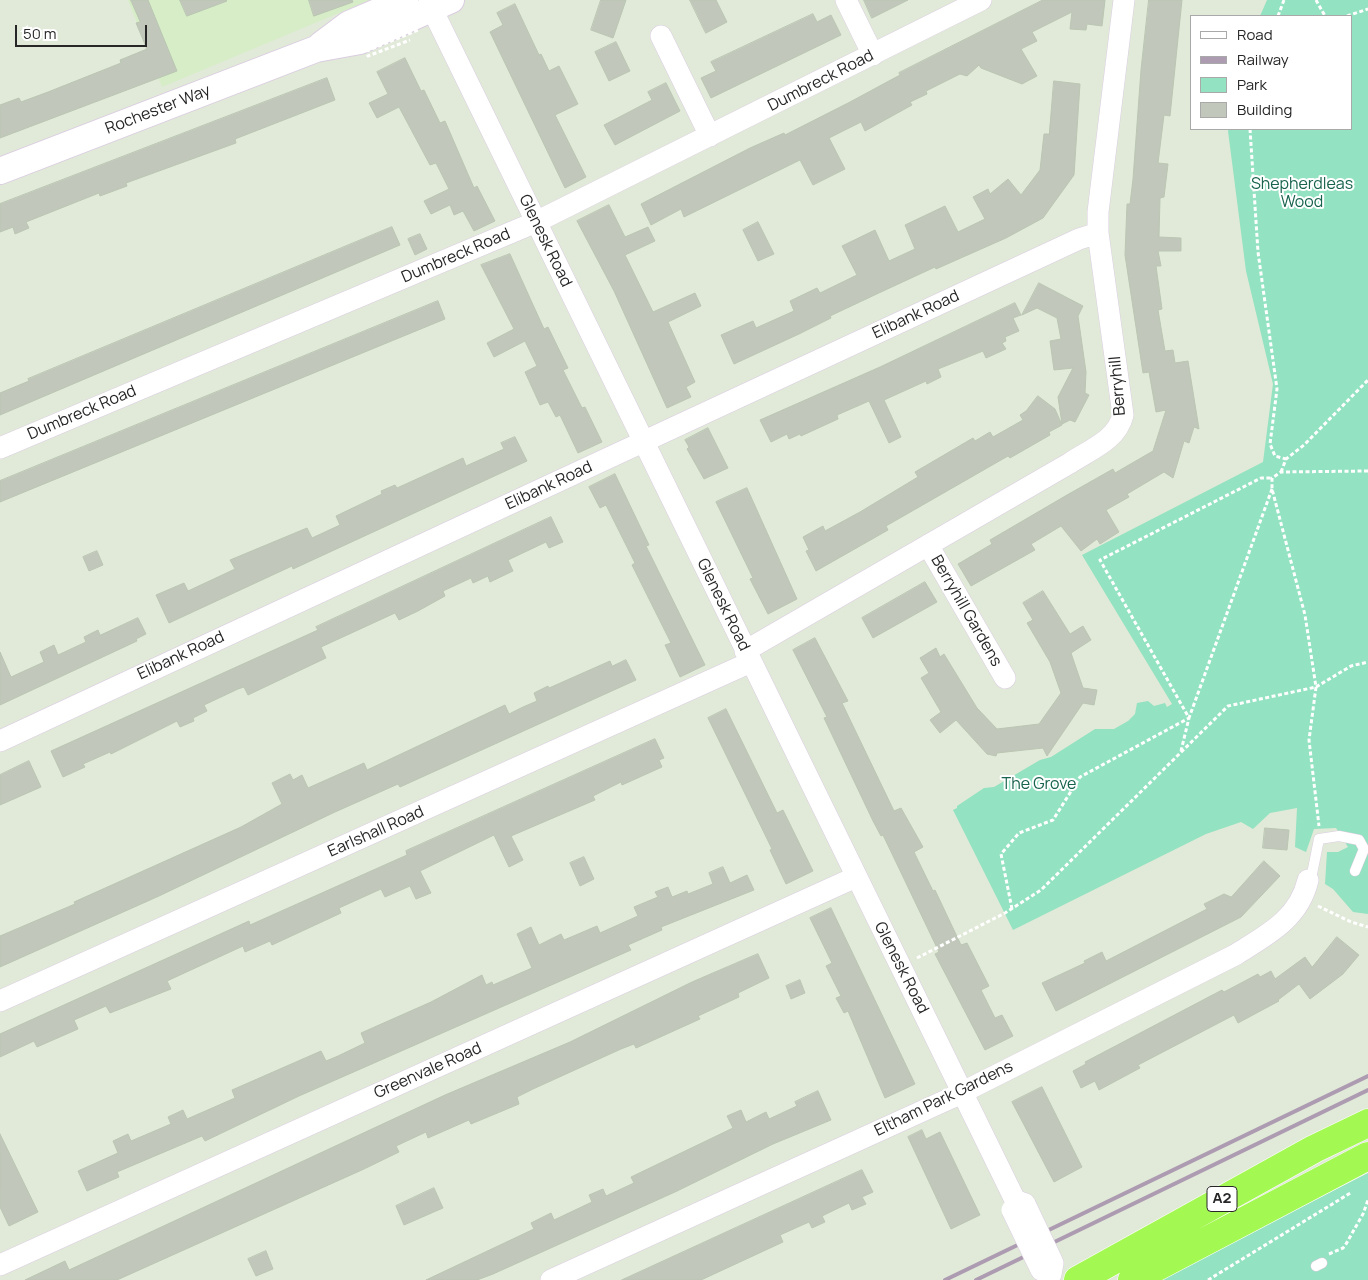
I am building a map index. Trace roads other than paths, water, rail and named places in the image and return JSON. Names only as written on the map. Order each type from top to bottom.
[{"type":"highway","name":"A2","points":[[1078,1280],[1314,1149],[1368,1123]]},
{"type":"highway","name":"A2","points":[[1132,1280],[1368,1156]]},
{"type":"street","name":"Rochester Way","points":[[316,49],[349,24],[405,0]]},
{"type":"street","points":[[846,0],[873,54]]},
{"type":"street","name":"Dumbreck Road","points":[[0,448],[536,222],[981,0]]},
{"type":"street","name":"Berryhill","points":[[748,657],[928,545],[1112,437],[1120,427],[1123,415],[1098,233],[1098,212],[1124,0]]},
{"type":"street","name":"Rochester Way","points":[[0,171],[316,49],[360,41],[442,5]]},
{"type":"street","name":"Glenesk Road","points":[[442,5],[536,222],[1018,1205],[1053,1263],[1052,1277]]},
{"type":"street","points":[[661,36],[710,136]]},
{"type":"street","name":"Elibank Road","points":[[0,741],[1079,239],[1098,233]]},
{"type":"street","name":"Berryhill Gardens","points":[[928,545],[1005,678]]},
{"type":"street","name":"Earlshall Road","points":[[0,1001],[748,657]]},
{"type":"street","name":"Greenvale Road","points":[[0,1265],[856,877]]},
{"type":"street","name":"Eltham Park Gardens","points":[[551,1280],[962,1092],[1235,955],[1274,931],[1289,916],[1305,889]]},
{"type":"lane","points":[[1305,889],[1312,874],[1320,839],[1339,836],[1359,840],[1364,849],[1355,871]]},
{"type":"railway","points":[[945,1280],[1368,1076]]},
{"type":"railway","points":[[976,1280],[1368,1090]]},
{"type":"park label","name":"Shepherdleas Wood","points":[[1302,194]]},
{"type":"park label","name":"The Grove","points":[[1039,785]]}]
